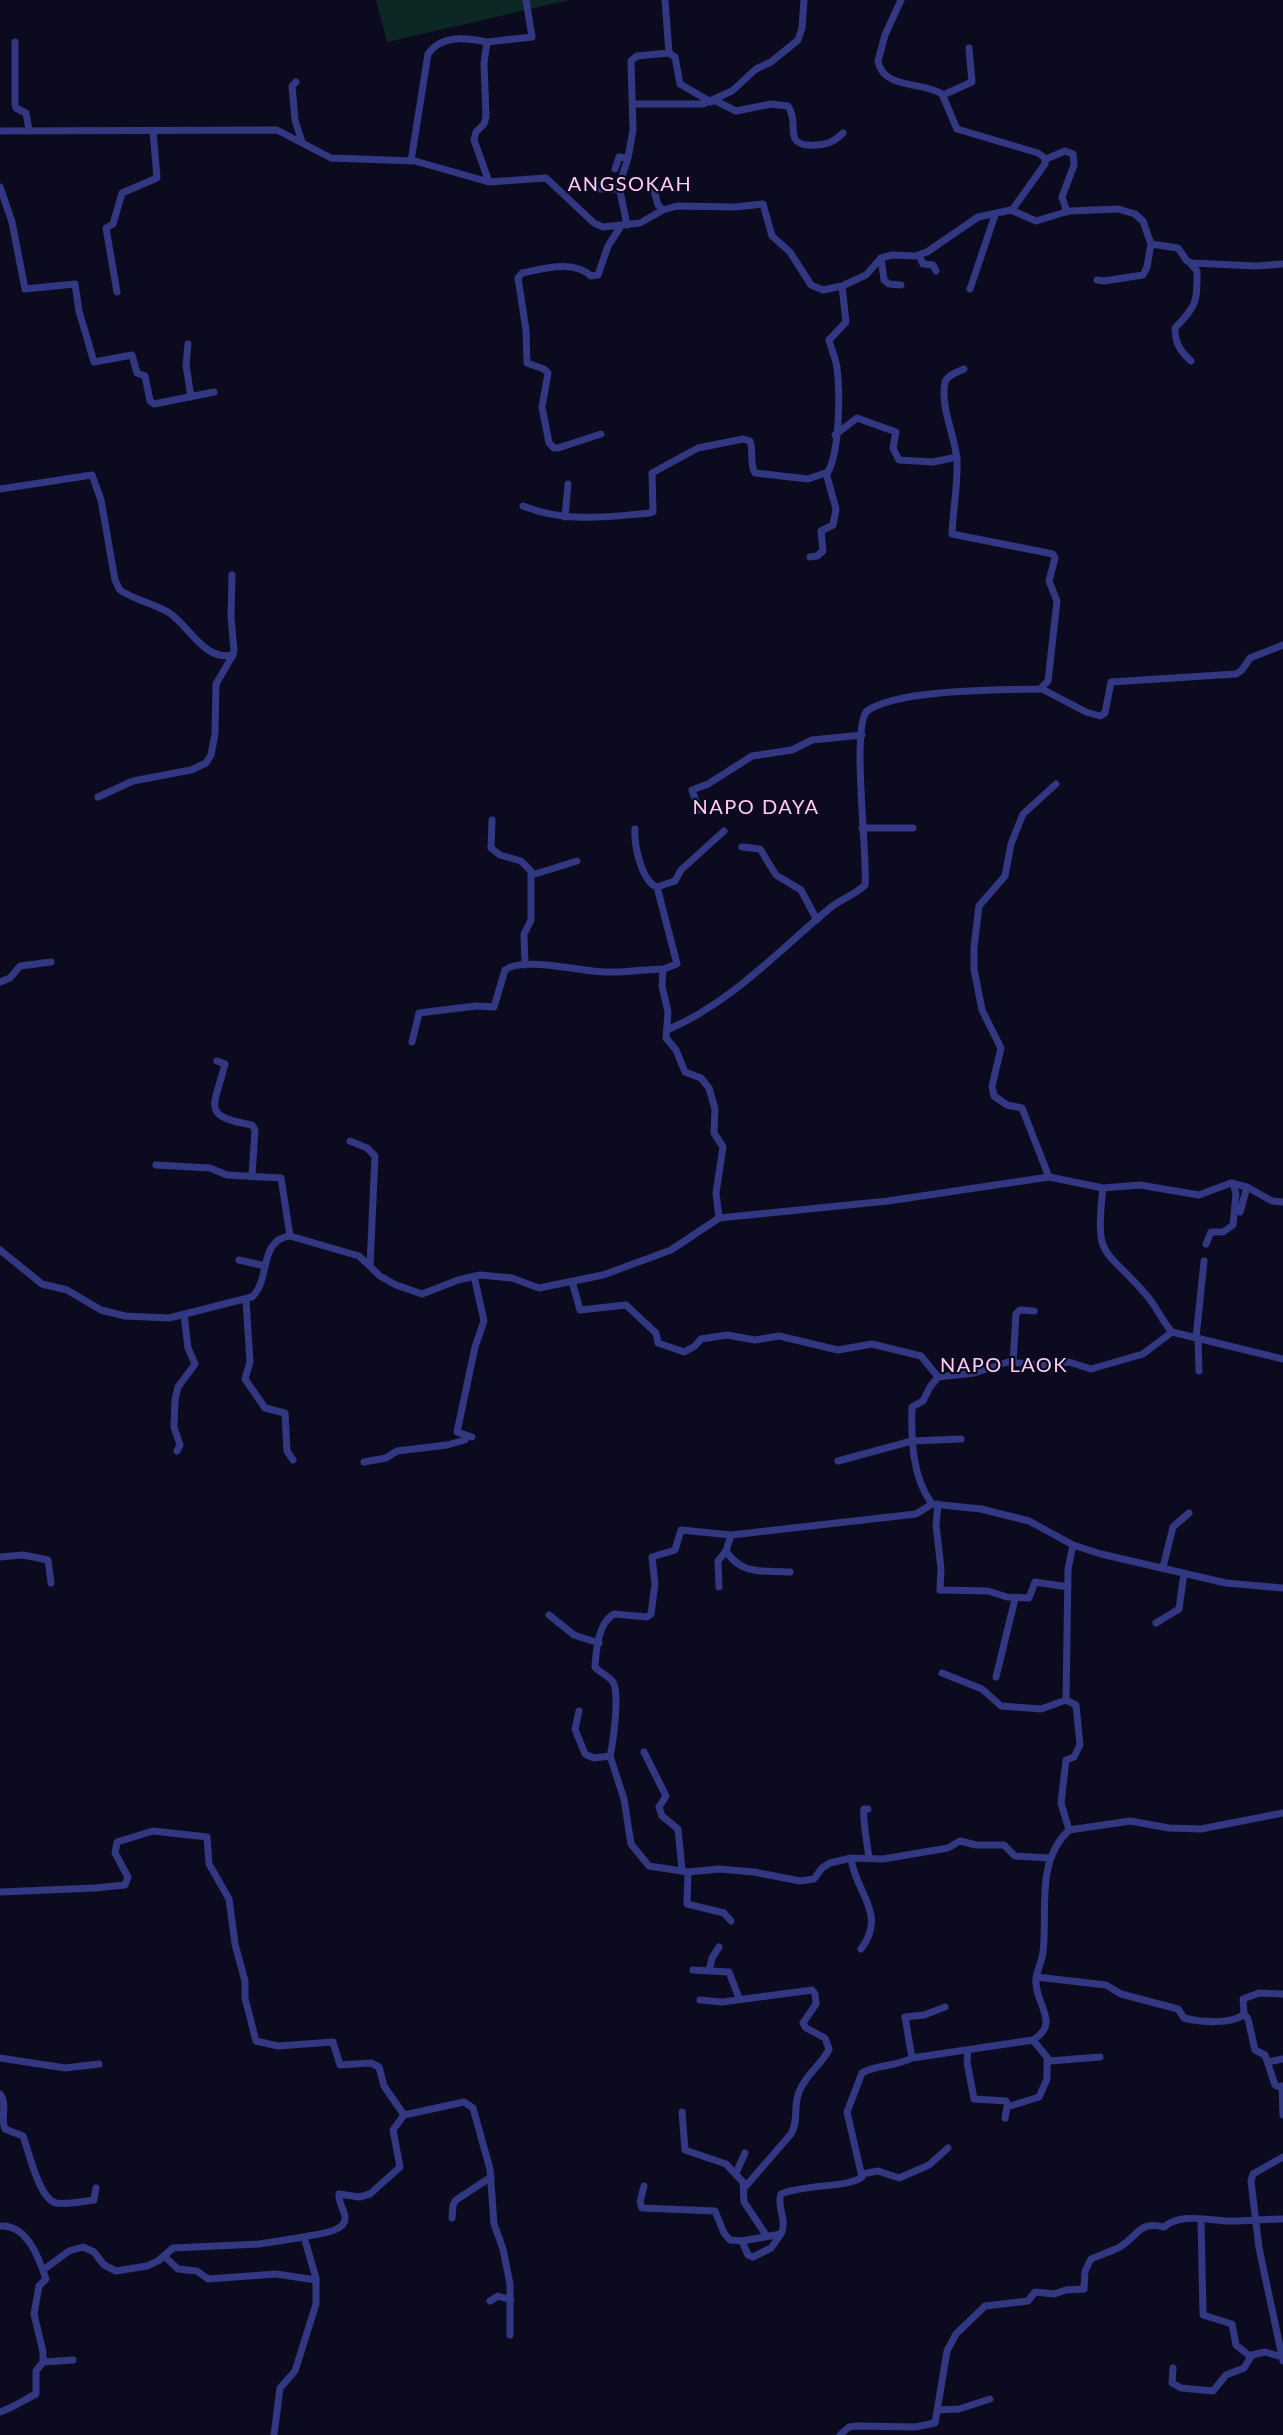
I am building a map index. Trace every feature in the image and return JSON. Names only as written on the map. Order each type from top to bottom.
[{"type":"street","points":[[411,161],[429,54],[433,48],[448,41],[471,38],[488,42],[532,37],[526,0]]},
{"type":"street","points":[[665,0],[669,52],[675,57],[680,84],[712,101],[740,112],[771,104],[788,106],[791,111],[793,134],[796,141],[801,144],[831,143],[843,133]]},
{"type":"street","points":[[633,104],[691,105],[712,101],[738,87],[747,75],[771,62],[798,40],[802,28],[804,0]]},
{"type":"street","points":[[901,0],[885,35],[878,65],[890,78],[938,91],[943,95],[957,129],[1038,153],[1046,159]]},
{"type":"street","points":[[15,42],[15,104],[16,108],[26,113],[29,130]]},
{"type":"street","points":[[488,42],[484,63],[486,117],[484,124],[476,132],[474,140],[489,182]]},
{"type":"street","points":[[943,95],[972,81],[969,48]]},
{"type":"street","points":[[602,434],[558,448],[554,448],[549,443],[542,407],[548,373],[544,369],[530,367],[527,363],[526,330],[518,278],[522,273],[548,268],[580,268],[591,276],[598,274],[608,246],[624,225],[619,189],[633,130],[632,59],[669,52]]},
{"type":"street","points":[[296,82],[292,86],[292,103],[302,142]]},
{"type":"street","points":[[0,131],[277,130],[331,158],[411,161],[489,182],[546,178],[594,223],[603,227],[646,221],[663,210],[683,205],[703,207],[763,204],[772,236],[793,255],[811,285],[822,290],[842,286],[869,272],[881,258],[919,255],[971,219],[1012,210],[1046,159],[1065,152],[1074,154],[1074,165],[1062,196],[1067,212]]},
{"type":"street","points":[[117,292],[106,228],[113,224],[122,193],[157,178],[153,131]]},
{"type":"street","points":[[615,169],[619,157],[628,158]]},
{"type":"street","points":[[597,184],[599,189],[619,189]]},
{"type":"street","points":[[0,188],[12,222],[25,289],[75,284],[79,311],[94,362],[132,355],[137,373],[145,376],[152,404],[214,392]]},
{"type":"street","points":[[654,190],[658,205],[663,210]]},
{"type":"street","points":[[1012,210],[1034,221],[1067,212],[1109,208],[1135,214],[1146,226],[1151,244],[1147,267],[1140,277],[1097,280]]},
{"type":"street","points":[[970,289],[995,215]]},
{"type":"street","points":[[603,227],[612,224]]},
{"type":"street","points":[[1151,244],[1178,248],[1197,271],[1194,308],[1175,328],[1179,348],[1191,361]]},
{"type":"street","points":[[919,255],[923,264],[933,265],[936,271]]},
{"type":"street","points":[[881,258],[884,280],[889,284],[901,285]]},
{"type":"street","points":[[1190,263],[1256,266],[1283,264]]},
{"type":"street","points":[[810,557],[822,552],[821,531],[832,525],[836,512],[826,473],[833,459],[837,366],[829,340],[846,322],[842,286]]},
{"type":"street","points":[[188,345],[186,365],[191,397]]},
{"type":"street","points":[[964,369],[947,378],[945,383],[946,407],[957,457],[956,510],[952,534],[1051,552],[1055,556],[1049,581],[1057,601],[1049,678],[1042,689]]},
{"type":"street","points":[[835,435],[857,418],[896,432],[894,448],[899,460],[933,462],[957,457]]},
{"type":"street","points":[[523,506],[545,515],[594,519],[652,513],[652,473],[698,448],[743,439],[750,441],[752,446],[752,467],[755,473],[803,479],[826,473]]},
{"type":"street","points":[[0,489],[92,475],[101,500],[115,580],[120,590],[170,613],[214,654],[233,655]]},
{"type":"street","points":[[566,517],[568,484]]},
{"type":"street","points":[[98,797],[133,781],[191,770],[206,763],[214,740],[216,684],[233,655],[232,575]]},
{"type":"street","points":[[667,1030],[713,1006],[843,898],[865,885],[862,828],[864,714],[881,704],[934,694],[1042,689],[1086,712],[1100,716],[1105,712],[1112,682],[1236,674],[1242,670],[1250,658],[1283,645]]},
{"type":"street","points":[[699,810],[692,790],[708,784],[743,760],[792,750],[812,740],[862,735]]},
{"type":"street","points":[[1050,1177],[1022,1108],[1007,1104],[994,1096],[992,1086],[1001,1048],[981,1007],[973,952],[979,906],[1005,876],[1012,838],[1023,814],[1056,784]]},
{"type":"street","points":[[492,820],[491,848],[500,855],[521,861],[532,875],[531,920],[524,934],[525,965]]},
{"type":"street","points":[[862,828],[913,828]]},
{"type":"street","points":[[412,1042],[419,1012],[476,1006],[491,1008],[495,1005],[506,968],[525,965],[607,972],[663,969],[677,963],[657,887],[648,881],[638,851],[635,829]]},
{"type":"street","points":[[657,887],[675,881],[681,870],[724,831]]},
{"type":"street","points":[[742,847],[759,848],[776,875],[801,890],[817,920]]},
{"type":"street","points":[[532,875],[577,861]]},
{"type":"street","points":[[0,982],[10,978],[20,966],[51,962]]},
{"type":"street","points":[[663,969],[662,986],[668,1012],[666,1038],[676,1050],[685,1072],[701,1078],[712,1096],[714,1133],[723,1147],[716,1194],[719,1218]]},
{"type":"street","points":[[217,1061],[225,1064],[215,1103],[216,1112],[221,1118],[252,1125],[255,1130],[252,1175]]},
{"type":"street","points":[[350,1141],[367,1148],[375,1156],[370,1266]]},
{"type":"street","points":[[156,1165],[210,1168],[227,1175],[252,1175],[282,1180],[283,1201],[290,1236]]},
{"type":"street","points":[[0,1250],[42,1284],[67,1290],[101,1310],[125,1317],[169,1318],[246,1300],[258,1291],[270,1248],[279,1239],[290,1236],[351,1252],[386,1279],[418,1294],[474,1276],[512,1278],[539,1288],[603,1275],[671,1250],[719,1218],[899,1200],[1050,1177],[1103,1188],[1140,1185],[1199,1195],[1233,1184],[1247,1187],[1272,1201],[1283,1202]]},
{"type":"street","points":[[1206,1244],[1211,1232],[1223,1232],[1233,1225],[1236,1194],[1233,1184]]},
{"type":"street","points":[[1240,1212],[1247,1187]]},
{"type":"street","points":[[1103,1188],[1099,1229],[1104,1252],[1146,1296],[1172,1332],[1283,1359]]},
{"type":"street","points":[[239,1260],[265,1266]]},
{"type":"street","points":[[1199,1371],[1197,1338],[1204,1261]]},
{"type":"street","points":[[364,1462],[386,1458],[397,1451],[447,1445],[470,1437],[457,1432],[475,1347],[484,1321],[474,1276]]},
{"type":"street","points":[[572,1281],[580,1310],[626,1305],[656,1333],[658,1342],[684,1352],[702,1338],[727,1335],[755,1340],[783,1337],[838,1350],[872,1344],[921,1356],[938,1377]]},
{"type":"street","points":[[246,1300],[250,1362],[244,1379],[265,1408],[285,1413],[287,1451],[293,1460]]},
{"type":"street","points":[[1013,1362],[1016,1314],[1020,1310],[1034,1311]]},
{"type":"street","points":[[177,1450],[180,1445],[174,1428],[175,1400],[178,1387],[195,1364],[188,1348],[184,1314]]},
{"type":"street","points":[[1068,1587],[1035,1582],[1029,1598],[1015,1599],[988,1591],[939,1589],[941,1569],[935,1504],[924,1491],[912,1441],[913,1406],[924,1401],[930,1387],[938,1377],[974,1373],[998,1364],[1013,1362],[1041,1365],[1069,1362],[1091,1369],[1143,1354],[1172,1332]]},
{"type":"street","points":[[838,1461],[912,1441],[962,1439]]},
{"type":"street","points":[[1049,1858],[1015,1856],[1006,1845],[976,1845],[964,1841],[948,1848],[884,1859],[851,1858],[825,1864],[816,1878],[800,1881],[754,1872],[717,1869],[685,1871],[649,1866],[631,1844],[624,1799],[610,1756],[614,1743],[611,1734],[617,1696],[612,1680],[596,1669],[598,1643],[604,1624],[614,1614],[647,1617],[651,1614],[655,1584],[652,1558],[675,1550],[681,1530],[731,1535],[916,1514],[935,1504],[981,1509],[1022,1519],[1073,1545],[1101,1554],[1226,1583],[1283,1588]]},
{"type":"street","points":[[1163,1567],[1173,1527],[1189,1513]]},
{"type":"street","points":[[719,1587],[718,1560],[726,1551],[731,1535]]},
{"type":"street","points":[[1066,1700],[1068,1587],[1073,1545]]},
{"type":"street","points":[[726,1551],[746,1570],[790,1572]]},
{"type":"street","points":[[0,1557],[23,1556],[48,1560],[51,1583]]},
{"type":"street","points":[[1156,1623],[1179,1609],[1184,1573]]},
{"type":"street","points":[[996,1677],[1015,1599]]},
{"type":"street","points":[[549,1615],[574,1635],[598,1643]]},
{"type":"street","points":[[942,1673],[982,1689],[1001,1706],[1041,1709],[1066,1700],[1076,1705],[1080,1743],[1074,1756],[1066,1762],[1061,1803],[1069,1830]]},
{"type":"street","points":[[579,1711],[576,1729],[585,1754],[594,1758],[610,1756]]},
{"type":"street","points":[[644,1752],[666,1796],[659,1807],[660,1813],[678,1829],[685,1871],[687,1904],[724,1913],[731,1921]]},
{"type":"street","points":[[867,1809],[864,1809],[863,1815],[868,1834],[869,1859]]},
{"type":"street","points":[[742,2241],[748,2255],[753,2257],[771,2248],[784,2226],[779,2199],[781,2194],[804,2187],[859,2180],[862,2174],[847,2112],[860,2076],[873,2068],[894,2066],[912,2058],[1033,2040],[1042,2034],[1046,2024],[1036,1977],[1043,1956],[1049,1858],[1069,1830],[1130,1821],[1168,1828],[1201,1829],[1283,1813]]},
{"type":"street","points":[[0,1892],[124,1885],[128,1877],[115,1853],[117,1842],[153,1831],[207,1837],[209,1864],[229,1899],[235,1944],[244,1975],[245,1998],[254,2038],[259,2043],[278,2046],[333,2042],[340,2065],[371,2064],[379,2067],[384,2086],[404,2115]]},
{"type":"street","points":[[851,1858],[852,1871],[865,1894],[872,1917],[871,1937],[861,1949]]},
{"type":"street","points":[[709,1971],[712,1958],[719,1947]]},
{"type":"street","points":[[693,1970],[731,1974],[739,1998]]},
{"type":"street","points":[[1036,1977],[1106,1985],[1121,1994],[1178,2009],[1183,2018],[1194,2021],[1236,2018],[1244,2014]]},
{"type":"street","points":[[700,2000],[717,2003],[739,1998],[812,1990],[816,2004],[803,2023],[813,2033],[825,2038],[829,2049],[802,2084],[797,2096],[795,2127],[791,2134],[745,2187]]},
{"type":"street","points":[[1283,1994],[1259,1993],[1242,2001],[1255,2050],[1263,2053],[1275,2085],[1281,2086],[1283,2115]]},
{"type":"street","points":[[912,2058],[905,2017],[945,2007]]},
{"type":"street","points":[[1008,2106],[1039,2097],[1047,2079],[1047,2059],[1033,2040]]},
{"type":"street","points":[[968,2050],[967,2062],[974,2099],[1006,2101],[1008,2106],[1005,2118]]},
{"type":"street","points":[[1047,2059],[1100,2057]]},
{"type":"street","points":[[0,2058],[65,2068],[99,2064]]},
{"type":"street","points":[[1268,2062],[1283,2059]]},
{"type":"street","points":[[0,2094],[4,2100],[3,2125],[5,2129],[23,2136],[40,2185],[48,2198],[59,2203],[94,2200],[96,2188]]},
{"type":"street","points":[[43,2270],[69,2251],[82,2247],[94,2252],[104,2265],[116,2271],[147,2266],[164,2256],[172,2248],[259,2244],[333,2230],[342,2225],[345,2218],[338,2195],[359,2197],[370,2194],[400,2167],[393,2130],[404,2115],[467,2102],[473,2108],[491,2177],[494,2224],[503,2249],[511,2300],[510,2335]]},
{"type":"street","points":[[682,2112],[685,2150],[726,2164],[736,2173],[745,2187],[744,2202],[766,2235]]},
{"type":"street","points":[[862,2174],[885,2172],[899,2178],[929,2165],[948,2148]]},
{"type":"street","points":[[736,2173],[745,2153]]},
{"type":"street","points":[[1282,2359],[1259,2248],[1252,2176],[1283,2157]]},
{"type":"street","points":[[452,2218],[453,2205],[456,2200],[491,2177]]},
{"type":"street","points":[[644,2186],[640,2202],[642,2208],[715,2211],[727,2238],[742,2241],[781,2234]]},
{"type":"street","points":[[840,2435],[849,2427],[930,2426],[935,2423],[947,2351],[956,2334],[981,2308],[1028,2301],[1035,2292],[1054,2294],[1066,2290],[1084,2289],[1085,2271],[1091,2259],[1120,2247],[1144,2227],[1154,2224],[1164,2227],[1170,2222],[1187,2218],[1201,2220],[1283,2219]]},
{"type":"street","points":[[1201,2220],[1203,2315],[1232,2324],[1236,2345],[1251,2357]]},
{"type":"street","points":[[0,2226],[13,2229],[25,2236],[46,2280],[39,2286],[34,2314],[42,2345],[43,2362],[36,2371],[36,2395],[0,2412]]},
{"type":"street","points":[[274,2435],[280,2388],[295,2371],[316,2304],[316,2280],[304,2236]]},
{"type":"street","points":[[164,2256],[178,2269],[197,2271],[208,2279],[276,2274],[316,2280]]},
{"type":"street","points":[[490,2301],[498,2296],[511,2300]]},
{"type":"street","points":[[1173,2368],[1172,2383],[1181,2388],[1209,2392],[1217,2387],[1226,2374],[1244,2368],[1251,2357],[1265,2352],[1282,2359]]},
{"type":"street","points":[[43,2362],[73,2360]]},
{"type":"street","points":[[938,2410],[959,2409],[990,2399]]},
{"type":"green space","points":[[376,0],[569,0],[387,42]]},
{"type":"district","name":"ANGSOKAH","points":[[630,185]]},
{"type":"district","name":"NAPO DAYA","points":[[756,808]]},
{"type":"district","name":"NAPO LAOK","points":[[1004,1366]]}]
